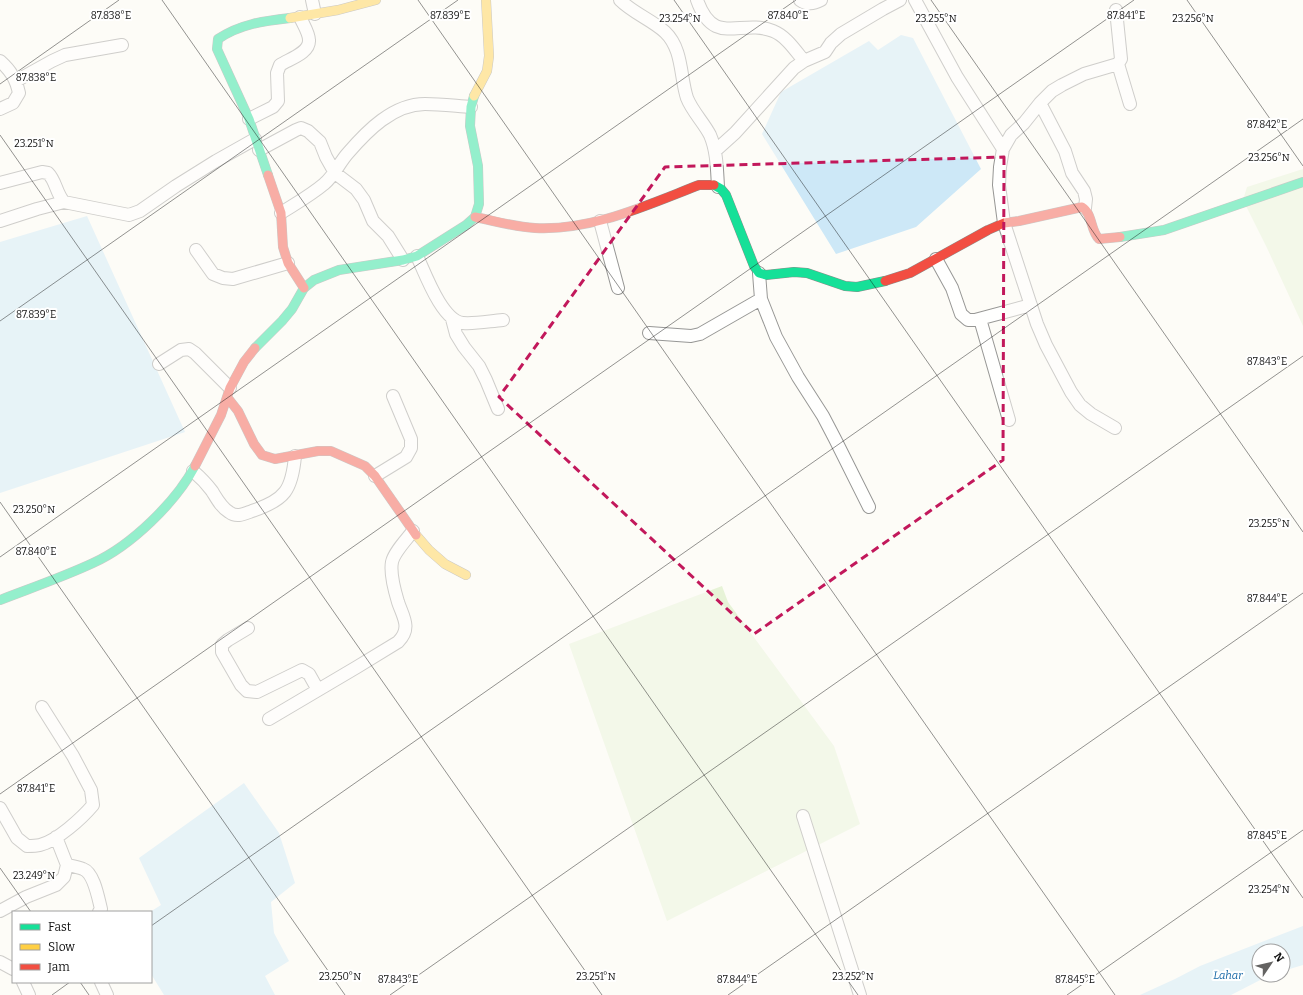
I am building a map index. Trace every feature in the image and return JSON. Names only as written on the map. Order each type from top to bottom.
[{"type":"street","points":[[312,0],[315,14]]},
{"type":"street","points":[[304,288],[288,264],[283,247],[281,213],[248,120],[217,49],[218,39],[226,33],[254,23],[300,17],[356,7],[376,0]]},
{"type":"street","points":[[0,600],[94,563],[122,546],[146,526],[187,481],[221,415],[229,393],[244,362],[292,309],[304,288],[314,280],[339,270],[403,260],[417,256],[466,225],[474,217],[479,204],[478,166],[470,126],[471,107],[474,96],[487,71],[489,56],[486,0]]},
{"type":"street","points":[[620,0],[626,6],[665,32],[672,41],[679,57],[688,101],[710,136],[715,151],[718,187]]},
{"type":"street","points":[[697,0],[702,13],[711,24],[723,28],[759,28],[772,31],[783,37],[804,61]]},
{"type":"street","points":[[800,0],[811,4],[821,0]]},
{"type":"street","points":[[715,151],[735,133],[794,68],[804,61],[821,54],[841,34],[900,0]]},
{"type":"street","points":[[915,0],[957,77],[1003,149]]},
{"type":"street","points":[[1115,428],[1091,414],[1080,404],[1071,392],[1046,345],[1004,223],[999,185],[1003,149],[1012,135],[1040,103],[1062,85],[1084,74],[1118,64],[1121,59],[1116,10]]},
{"type":"street","points":[[248,120],[273,107],[278,101],[277,73],[280,66],[308,47],[309,40],[300,17]]},
{"type":"street","points":[[16,81],[52,61],[65,56],[122,46]]},
{"type":"street","points":[[0,61],[16,81],[19,93],[13,103],[0,109]]},
{"type":"street","points":[[1118,64],[1130,104]]},
{"type":"street","points":[[1040,103],[1065,151],[1072,173],[1084,191],[1086,199],[1085,208]]},
{"type":"street","points":[[281,213],[324,185],[335,173],[343,158],[363,135],[386,117],[408,106],[424,104],[471,107]]},
{"type":"street","points":[[0,221],[64,202],[129,215],[140,211],[216,160],[302,128],[308,131],[320,142],[335,173],[356,189],[364,200],[373,221],[388,236],[403,260]]},
{"type":"street","points":[[0,183],[42,172],[48,172],[52,177],[58,195],[64,202]]},
{"type":"street","points":[[759,273],[766,275],[794,272],[807,273],[845,286],[857,287],[883,282],[910,273],[988,230],[1004,223],[1080,207],[1085,208],[1089,213],[1095,236],[1099,239],[1150,233],[1164,230],[1303,182]]},
{"type":"street","points":[[474,217],[526,227],[544,228],[600,221],[699,185],[709,183],[718,187],[726,195],[754,266],[759,273],[761,299],[776,337],[798,377],[823,416],[869,507]]},
{"type":"street","points":[[600,221],[618,288]]},
{"type":"street","points":[[196,250],[213,274],[223,278],[233,279],[288,264]]},
{"type":"street","points":[[417,256],[442,309],[452,319],[462,323],[503,320]]},
{"type":"street","points":[[936,259],[952,288],[961,314],[968,320],[980,319],[1031,305]]},
{"type":"street","points":[[649,333],[691,336],[700,334],[761,299]]},
{"type":"street","points":[[452,319],[456,334],[479,366],[498,409]]},
{"type":"street","points":[[980,319],[1008,420]]},
{"type":"street","points":[[159,364],[181,350],[188,349],[194,352],[229,393],[254,444],[262,455],[275,459],[318,451],[331,451],[365,466],[375,476],[413,531],[429,550],[445,564],[466,575]]},
{"type":"street","points":[[375,476],[406,457],[411,448],[411,439],[393,396]]},
{"type":"street","points":[[193,471],[206,483],[220,505],[230,513],[240,516],[267,506],[283,496],[293,474],[295,456]]},
{"type":"street","points":[[269,719],[364,663],[398,642],[402,637],[405,622],[398,601],[391,568],[393,560],[413,531]]},
{"type":"street","points":[[248,628],[222,645],[222,652],[241,685],[247,691],[257,692],[302,670],[308,674],[318,690]]},
{"type":"street","points":[[0,808],[17,838],[27,846],[40,845],[56,837],[83,816],[92,805],[91,790],[73,756],[42,707]]},
{"type":"street","points":[[803,816],[860,995]]},
{"type":"street","points":[[0,911],[26,897],[56,885],[64,877],[67,865],[56,837]]},
{"type":"street","points":[[67,865],[84,869],[90,875],[99,900],[101,909],[100,911]]},
{"type":"street","points":[[23,983],[29,995]]},
{"type":"street","points":[[101,983],[107,995]]},
{"type":"highlighted area","points":[[1004,157],[1003,460],[754,634],[499,397],[665,167]]},
{"type":"green space","points":[[1303,169],[1303,326],[1243,200],[1247,187]]},
{"type":"green space","points":[[722,586],[728,602],[834,746],[860,824],[667,921],[569,644]]},
{"type":"water","points":[[901,35],[913,38],[981,169],[916,227],[836,254],[762,134],[781,92],[869,41],[878,50]]},
{"type":"water","points":[[87,216],[185,432],[0,493],[0,242]]},
{"type":"water","points":[[244,783],[279,833],[295,883],[271,902],[274,933],[289,961],[265,976],[275,995],[164,995],[152,976],[152,911],[161,905],[139,858]]},
{"type":"water","name":"Lahar","points":[[1303,926],[1303,965],[1291,969],[1291,943],[1259,943]]},
{"type":"water","name":"Lahar","points":[[1251,946],[1251,983],[1254,983],[1231,995],[1140,995],[1175,979],[1200,966]]},
{"type":"traffic: fast","points":[[268,175],[249,119],[217,49],[218,39],[244,27],[262,22],[290,18]]},
{"type":"traffic: fast","points":[[255,348],[282,321],[292,309],[304,288],[314,280],[339,270],[403,260],[417,256],[466,225],[475,217],[479,204],[478,166],[470,126],[471,107],[474,96]]},
{"type":"traffic: fast","points":[[1120,237],[1164,230],[1303,182]]},
{"type":"traffic: fast","points":[[714,185],[721,189],[726,195],[754,266],[759,273],[766,275],[794,272],[807,273],[845,286],[857,287],[885,281]]},
{"type":"traffic: fast","points":[[0,600],[82,568],[122,546],[151,522],[164,508],[187,480],[195,466]]},
{"type":"traffic: slow","points":[[290,18],[338,10],[376,0]]},
{"type":"traffic: slow","points":[[474,96],[487,71],[489,56],[486,0]]},
{"type":"traffic: slow","points":[[416,535],[429,550],[445,564],[466,575]]},
{"type":"traffic: jam","points":[[268,175],[281,213],[283,247],[288,263],[304,288]]},
{"type":"traffic: jam","points":[[475,217],[512,225],[535,228],[556,228],[598,221],[639,208],[699,185],[714,185]]},
{"type":"traffic: jam","points":[[885,281],[910,273],[988,230],[1004,223],[1082,207],[1086,210],[1094,231],[1099,239],[1120,237]]},
{"type":"traffic: jam","points":[[195,466],[221,415],[230,388],[244,362],[255,348]]},
{"type":"traffic: jam","points":[[227,397],[238,411],[254,444],[262,455],[275,459],[318,451],[331,451],[365,466],[375,476],[416,535]]}]
